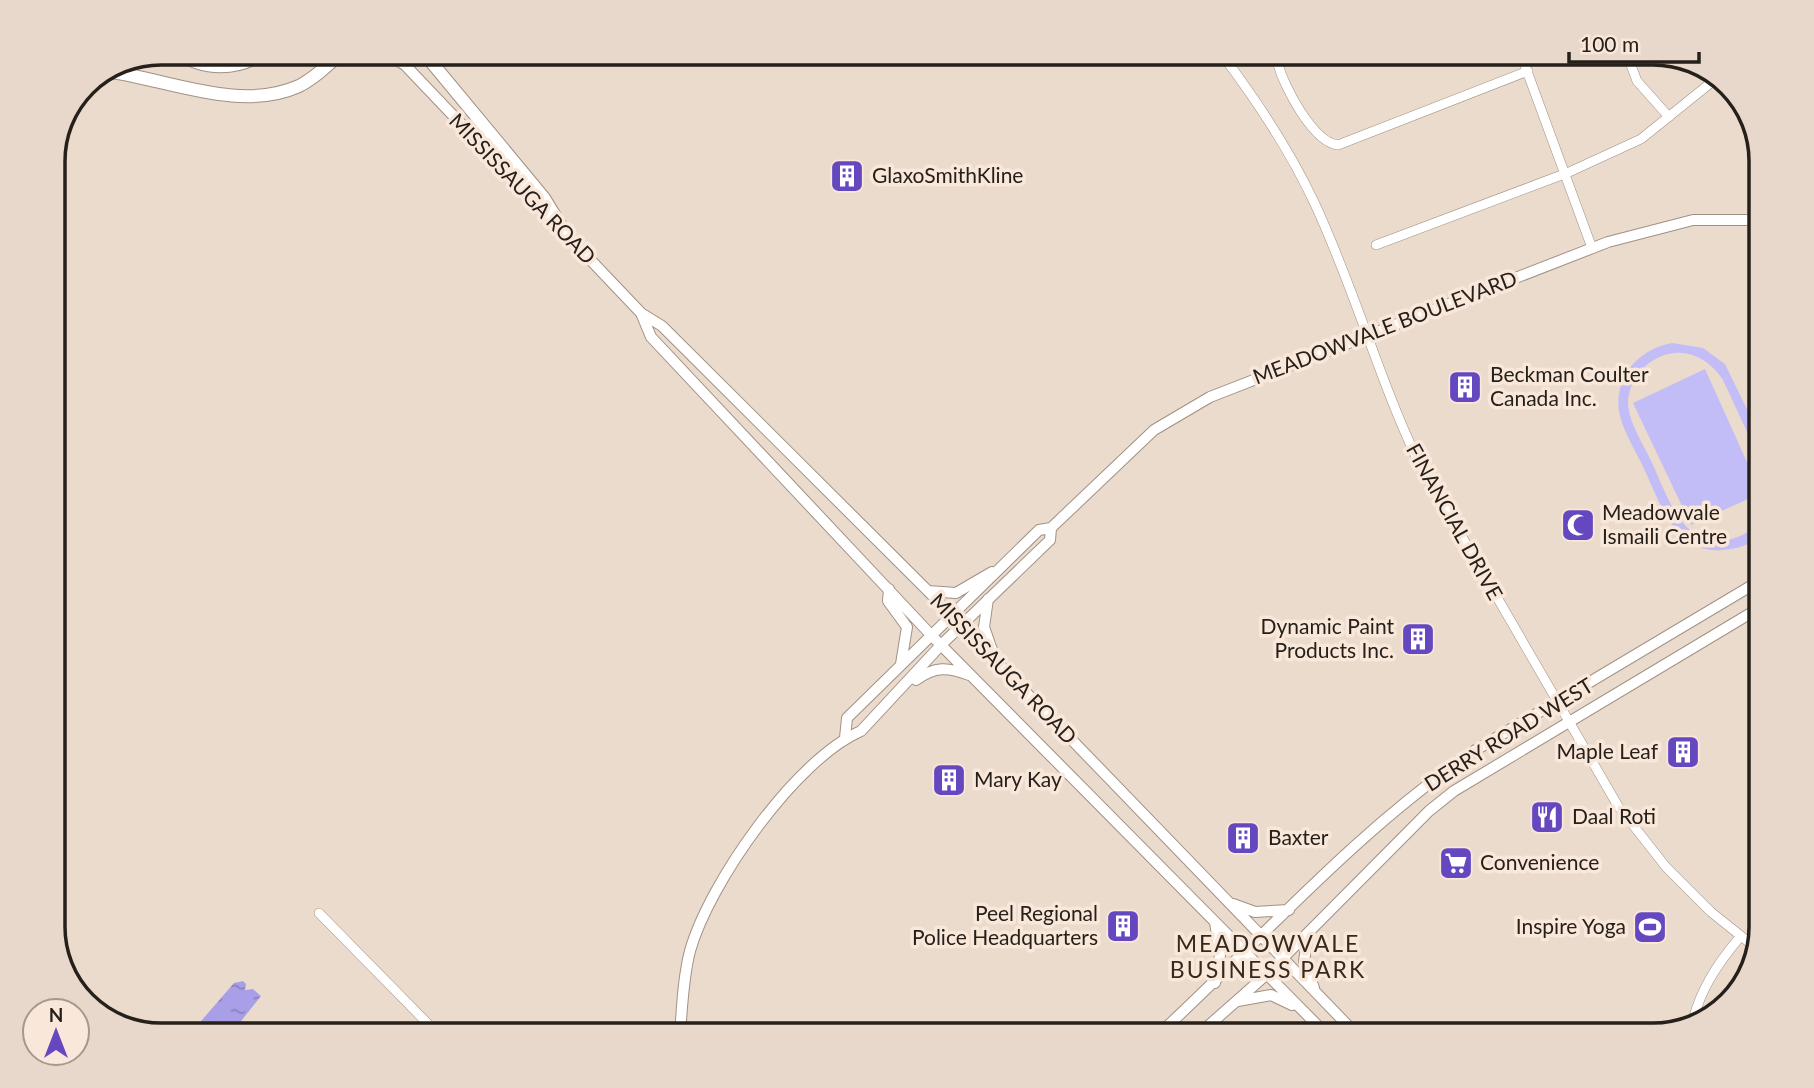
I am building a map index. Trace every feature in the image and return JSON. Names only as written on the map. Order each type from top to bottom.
[{"type":"highway","points":[[204,65],[231,65]]},
{"type":"highway","points":[[121,74],[206,91],[260,97],[302,85],[326,65]]},
{"type":"highway","points":[[434,65],[544,198],[569,239]]},
{"type":"main road","name":"MISSISSAUGA ROAD","points":[[405,65],[641,313],[662,326],[928,591],[1346,1023]]},
{"type":"main road","name":"MEADOWVALE BOULEVARD","points":[[845,738],[847,718],[1040,530],[1051,528],[1154,430],[1210,397],[1592,248],[1668,224],[1716,218],[1749,219]]},
{"type":"main road","name":"MISSISSAUGA ROAD","points":[[641,313],[651,337],[932,636],[1315,1023]]},
{"type":"main road","name":"MEADOWVALE BOULEVARD","points":[[681,1023],[690,950],[728,869],[752,831],[795,784],[845,738],[861,732],[941,645],[1050,540],[1051,528]]},
{"type":"main road","points":[[928,591],[956,593],[987,573],[998,571]]},
{"type":"main road","name":"DERRY ROAD WEST","points":[[1171,1023],[1391,811],[1428,782],[1474,751],[1749,587]]},
{"type":"main road","points":[[889,589],[888,601],[908,631],[901,666]]},
{"type":"main road","points":[[988,599],[984,627],[995,660]]},
{"type":"main road","name":"DERRY ROAD WEST","points":[[1211,1023],[1267,974],[1429,811],[1454,790],[1749,614]]},
{"type":"main road","points":[[904,685],[937,668],[953,669],[972,677]]},
{"type":"main road","points":[[1230,903],[1255,912],[1289,910]]},
{"type":"main road","points":[[1215,922],[1220,955],[1215,983]]},
{"type":"main road","points":[[1308,933],[1304,961],[1317,993]]},
{"type":"main road","points":[[1235,1001],[1271,995],[1310,1018]]},
{"type":"street","name":"FINANCIAL DRIVE","points":[[1229,65],[1283,145],[1313,201],[1395,414],[1418,461],[1568,722],[1634,828],[1666,867],[1748,942]]},
{"type":"street","points":[[1278,65],[1282,79],[1320,139],[1338,145],[1528,71]]},
{"type":"street","points":[[1525,65],[1567,173],[1592,248]]},
{"type":"street","points":[[1631,65],[1637,81],[1669,117]]},
{"type":"street","points":[[1376,245],[1567,173],[1641,139],[1710,84]]},
{"type":"street","points":[[319,913],[427,1023]]},
{"type":"street","points":[[1697,1012],[1713,973],[1740,937]]},
{"type":"shaded area","points":[[1672,343],[1703,348],[1725,364],[1749,413],[1749,436],[1723,380],[1708,363],[1689,354],[1665,355],[1648,364],[1636,377],[1629,394],[1631,419],[1637,434],[1678,516],[1698,535],[1711,540],[1731,539],[1749,531],[1749,543],[1743,546],[1722,550],[1706,549],[1682,536],[1664,512],[1627,435],[1619,412],[1618,399],[1625,376],[1639,358],[1660,346]]},
{"type":"shaded area","points":[[1705,369],[1749,466],[1749,498],[1691,525],[1633,403]]},
{"type":"water","points":[[243,981],[246,984],[245,990],[253,989],[261,996],[240,1023],[199,1023],[234,983]]},
{"type":"place","name":"GlaxoSmithKline","points":[[847,176]]},
{"type":"place","name":"Beckman Coulter Canada Inc.","points":[[1465,387]]},
{"type":"place","name":"Meadowvale Ismaili Centre","points":[[1578,525]]},
{"type":"place","name":"Dynamic Paint Products Inc.","points":[[1418,639]]},
{"type":"place","name":"Maple Leaf","points":[[1683,752]]},
{"type":"place","name":"Mary Kay","points":[[949,780]]},
{"type":"place","name":"Daal Roti","points":[[1547,817]]},
{"type":"place","name":"Baxter","points":[[1243,838]]},
{"type":"place","name":"Convenience","points":[[1456,863]]},
{"type":"place","name":"Peel Regional Police Headquarters","points":[[1123,926]]},
{"type":"place","name":"Inspire Yoga","points":[[1650,927]]},
{"type":"district","name":"MEADOWVALE BUSINESS PARK","points":[[1268,957]]}]
